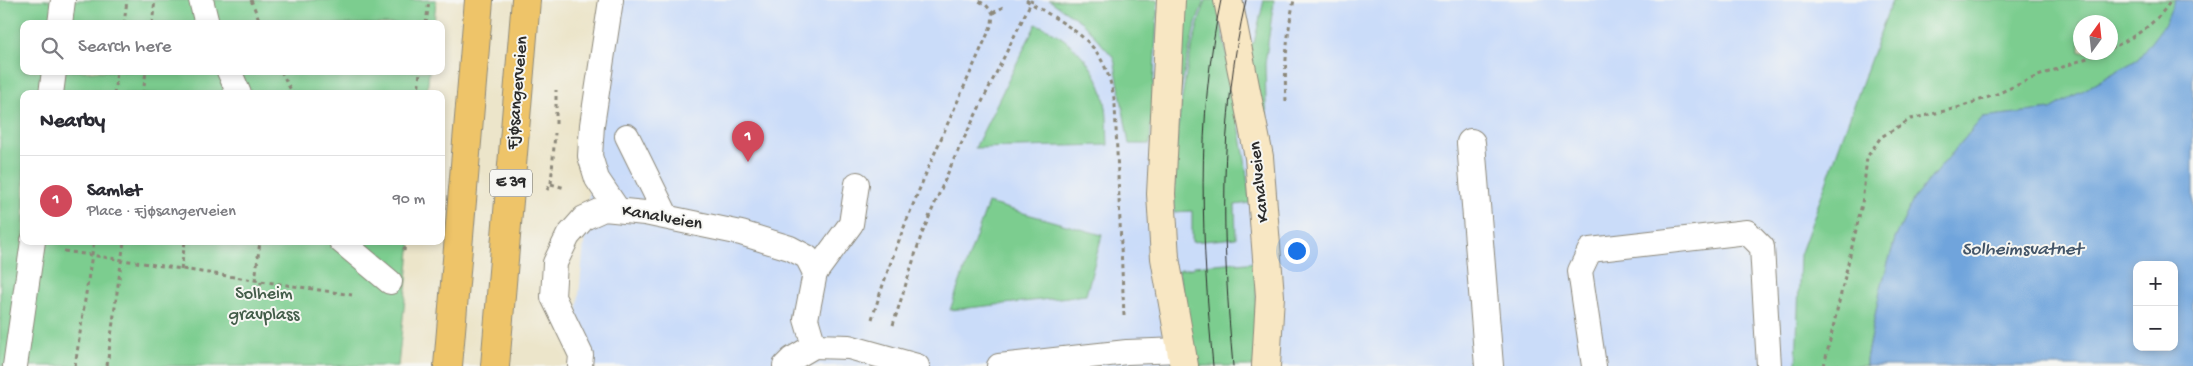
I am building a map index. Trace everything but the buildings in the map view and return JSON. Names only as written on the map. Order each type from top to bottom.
[{"type":"highway","name":"E 39","points":[[448,366],[479,0]]},
{"type":"highway","name":"Fjøsangerveien","points":[[495,366],[526,0]]},
{"type":"main road","points":[[1171,0],[1161,194],[1165,258],[1182,358]]},
{"type":"main road","name":"Kanalveien","points":[[1228,0],[1259,157],[1270,296],[1266,366]]},
{"type":"street","points":[[1471,143],[1490,366]]},
{"type":"lane","points":[[60,20],[63,0]]},
{"type":"lane","points":[[201,0],[206,20]]},
{"type":"lane","points":[[611,0],[592,125],[590,156],[597,178],[618,210]]},
{"type":"lane","points":[[52,90],[54,75]]},
{"type":"lane","points":[[230,75],[237,90]]},
{"type":"lane","points":[[627,136],[667,217]]},
{"type":"lane","points":[[814,346],[806,319],[814,273],[852,224],[857,184]]},
{"type":"lane","name":"Kanalveien","points":[[580,366],[581,355],[554,298],[556,263],[568,236],[584,218],[604,209],[667,217],[742,233],[790,248],[807,256],[814,273]]},
{"type":"lane","points":[[1594,366],[1580,271],[1590,250],[1747,232],[1762,247],[1769,366]]},
{"type":"lane","points":[[15,366],[32,245]]},
{"type":"lane","points":[[346,245],[390,282]]},
{"type":"lane","points":[[785,366],[792,359],[814,346],[849,347],[917,366]]},
{"type":"lane","points":[[1001,366],[1127,352],[1182,358]]},
{"type":"path","points":[[124,20],[127,0]]},
{"type":"path","points":[[152,20],[155,0]]},
{"type":"path","points":[[251,0],[259,20]]},
{"type":"path","points":[[426,20],[429,0]]},
{"type":"path","points":[[870,327],[901,232],[931,159],[992,24],[993,12],[977,0]]},
{"type":"path","points":[[1026,0],[1031,1],[1083,36],[1096,51],[1112,82],[1115,106],[1124,316]]},
{"type":"path","points":[[2118,45],[2132,38],[2163,14],[2170,0]]},
{"type":"path","points":[[893,324],[921,236],[952,161],[1031,1]]},
{"type":"path","points":[[993,12],[1003,7]]},
{"type":"path","points":[[1824,366],[1862,204],[1867,157],[1881,137],[1911,119],[1957,108],[2083,60]]},
{"type":"path","points":[[115,90],[116,75]]},
{"type":"path","points":[[144,90],[145,75]]},
{"type":"path","points":[[283,75],[291,90]]},
{"type":"path","points":[[418,90],[420,75]]},
{"type":"path","points":[[75,366],[93,245]]},
{"type":"path","points":[[107,366],[124,245]]},
{"type":"path","points":[[181,270],[184,245]]},
{"type":"path","points":[[255,281],[260,245]]},
{"type":"path","points":[[83,254],[382,299],[390,282]]},
{"type":"path","points":[[258,300],[261,282]]},
{"type":"shaded area","points":[[608,0],[1905,0],[1871,366],[572,366]]},
{"type":"green space","name":"Solheim gravplass","points":[[0,0],[436,0],[434,20],[20,20],[20,75],[429,75],[427,90],[20,90],[20,245],[411,245],[398,366],[0,366]]},
{"type":"green space","points":[[1049,0],[1158,0],[1150,144],[1129,144],[1114,58],[1083,23]]},
{"type":"green space","points":[[1181,0],[1204,0],[1194,30],[1179,95]]},
{"type":"green space","points":[[1206,0],[1217,0],[1245,159],[1250,203],[1235,205],[1236,238],[1192,242],[1192,211],[1174,212],[1174,185],[1178,131],[1185,78]]},
{"type":"green space","points":[[1264,0],[1274,0],[1265,64],[1267,144],[1249,52],[1251,43],[1254,43]]},
{"type":"green space","points":[[1892,0],[2178,0],[2168,28],[2138,59],[2051,109],[1983,117],[1914,198],[1895,239],[1880,291],[1866,366],[1796,366],[1800,255]]},
{"type":"green space","points":[[1036,24],[1060,36],[1081,54],[1089,65],[1102,89],[1106,107],[1108,145],[975,148]]},
{"type":"green space","points":[[988,203],[1102,235],[1086,295],[950,310]]},
{"type":"green space","points":[[1237,262],[1237,264],[1257,262],[1255,366],[1195,366],[1178,270],[1194,268],[1194,266]]},
{"type":"water","name":"Solheimsvatnet","points":[[2175,0],[2193,0],[2193,366],[1866,366],[1880,291],[1895,239],[1914,198],[1983,117],[2051,109],[2138,59],[2164,25]]},
{"type":"tram line","points":[[1213,366],[1204,228],[1204,137],[1207,91],[1221,0]]},
{"type":"tram line","points":[[1233,366],[1226,274],[1225,182],[1231,91],[1237,45],[1246,0]]},
{"type":"place","name":"Samlet","points":[[748,162]]}]
